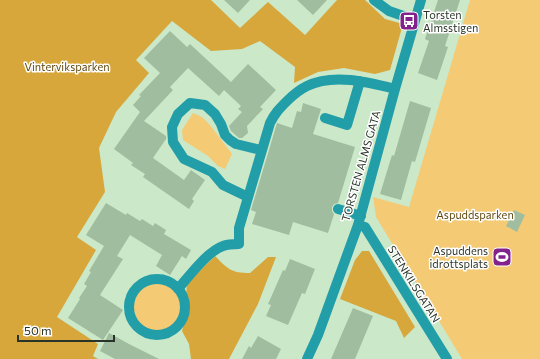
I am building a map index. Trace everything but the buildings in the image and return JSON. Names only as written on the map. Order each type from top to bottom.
[{"type":"street","points":[[374,0],[389,12],[415,20]]},
{"type":"street","name":"TORSTEN ALMS GATA","points":[[307,359],[318,335],[359,220],[421,0]]},
{"type":"street","points":[[178,288],[213,251],[223,246],[239,244],[239,228],[270,123],[275,112],[295,93],[320,81],[345,79],[395,89]]},
{"type":"street","points":[[325,118],[347,124],[360,81]]},
{"type":"street","points":[[248,197],[223,185],[212,172],[184,159],[173,142],[172,126],[178,114],[190,103],[205,105],[215,114],[225,135],[230,140],[236,144],[261,150]]},
{"type":"street","points":[[338,209],[359,220]]},
{"type":"street","name":"STENKILSGATAN","points":[[359,220],[365,227],[446,359]]},
{"type":"street","points":[[153,279],[162,280],[171,283],[178,288],[184,298],[185,309],[182,319],[176,328],[168,333],[158,335],[149,334],[141,330],[134,323],[130,314],[132,296],[137,288],[144,282],[153,279]]},
{"type":"green space","name":"Vinterviksparken","points":[[0,0],[211,0],[240,28],[268,2],[305,35],[337,0],[365,0],[385,19],[403,24],[390,70],[375,74],[344,68],[318,72],[294,83],[295,67],[260,41],[242,49],[211,51],[172,21],[136,60],[149,73],[116,112],[99,148],[105,192],[77,237],[96,250],[57,317],[98,344],[93,356],[98,359],[0,359]]},
{"type":"green space","name":"Aspuddsparken","points":[[470,0],[540,0],[540,359],[462,359],[376,217],[373,197],[409,207]]},
{"type":"green space","points":[[193,113],[202,117],[210,125],[232,154],[225,169],[218,166],[208,156],[183,140],[182,130]]},
{"type":"green space","points":[[362,251],[369,251],[415,327],[404,338],[396,321],[340,299],[355,260]]},
{"type":"green space","points":[[215,256],[223,264],[234,271],[250,273],[268,257],[276,257],[258,304],[229,359],[191,359],[189,344],[182,331],[188,310],[186,296],[187,283]]},
{"type":"green space","points":[[157,283],[166,285],[174,290],[179,298],[181,307],[179,316],[174,324],[166,329],[157,331],[148,329],[140,324],[135,316],[133,307],[135,298],[140,290],[148,285]]},
{"type":"place","name":"Torsten Almsstigen","points":[[409,21]]},
{"type":"place","name":"Aspuddens idrottsplats","points":[[502,257]]}]
